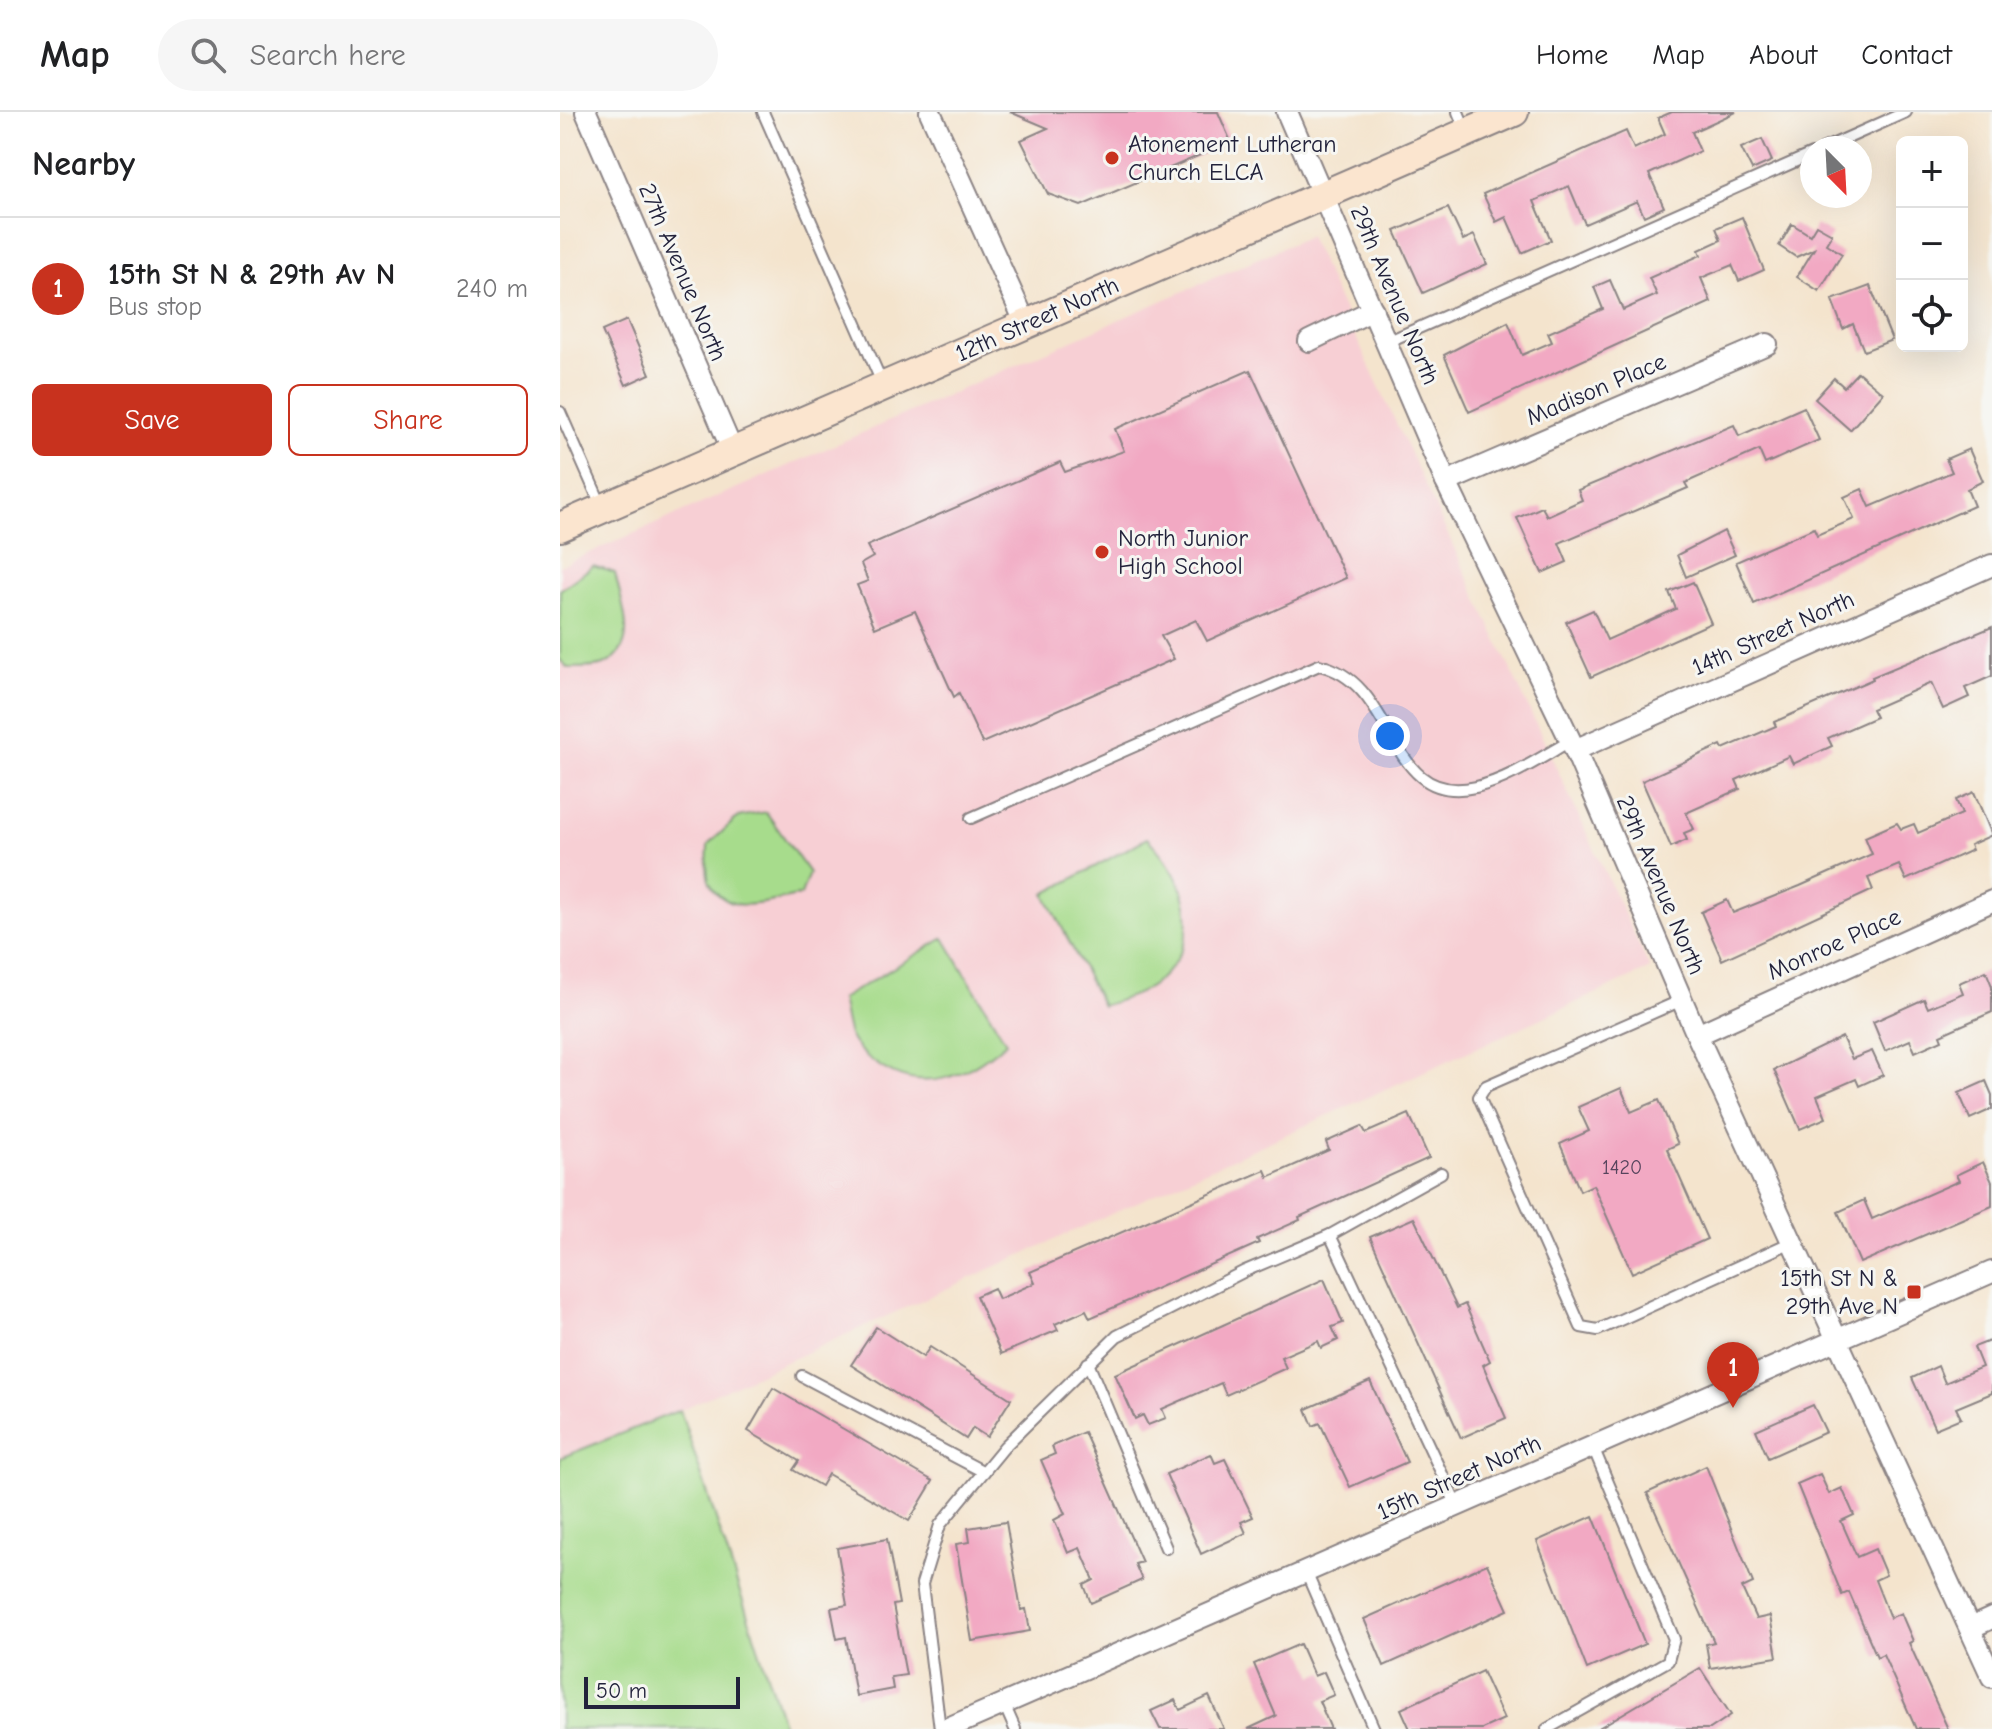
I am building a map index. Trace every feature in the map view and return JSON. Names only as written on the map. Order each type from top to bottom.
[{"type":"street","name":"27th Avenue North","points":[[586,112],[733,452]]},
{"type":"street","points":[[930,112],[1026,324]]},
{"type":"street","name":"29th Avenue North","points":[[1287,112],[1446,482],[1573,746],[1697,1035],[1992,1677]]},
{"type":"street","name":"12th Street North","points":[[560,527],[1324,195],[1462,122],[1514,112]]},
{"type":"street","points":[[1309,341],[1373,310]]},
{"type":"street","name":"Madison Place","points":[[1446,482],[1767,344]]},
{"type":"street","name":"14th Street North","points":[[1573,746],[1992,565]]},
{"type":"street","name":"Monroe Place","points":[[1697,1035],[1992,901]]},
{"type":"street","name":"15th Street North","points":[[946,1729],[1992,1272]]},
{"type":"street","points":[[1970,1628],[1992,1618]]},
{"type":"lane","points":[[763,112],[883,386]]},
{"type":"lane","points":[[1852,136],[1906,112]]},
{"type":"lane","points":[[1387,342],[1800,159]]},
{"type":"lane","points":[[560,412],[603,508]]},
{"type":"lane","points":[[971,818],[1319,665],[1341,670],[1366,691],[1420,780],[1445,789],[1476,787],[1573,746]]},
{"type":"lane","points":[[1682,1000],[1486,1086],[1479,1097],[1581,1327],[1598,1330],[1794,1241]]},
{"type":"lane","points":[[940,1729],[922,1584],[940,1525],[984,1472],[1117,1336],[1245,1271],[1330,1235],[1441,1173]]},
{"type":"lane","points":[[1330,1235],[1457,1506]]},
{"type":"lane","points":[[1088,1363],[1166,1548]]},
{"type":"lane","points":[[802,1376],[984,1472]]},
{"type":"lane","points":[[1547,1729],[1668,1661],[1674,1639],[1593,1447]]},
{"type":"lane","points":[[1306,1572],[1374,1729]]},
{"type":"lane","points":[[1004,1704],[1015,1729]]},
{"type":"shaded area","points":[[1309,236],[1650,969],[680,1410],[560,1458],[560,566]]},
{"type":"green space","points":[[593,566],[615,573],[626,635],[617,656],[606,664],[568,668],[560,660],[560,590]]},
{"type":"green space","points":[[766,812],[809,873],[801,895],[751,905],[727,901],[708,879],[708,845],[738,817]]},
{"type":"green space","points":[[1147,838],[1174,873],[1182,891],[1187,911],[1187,930],[1182,949],[1171,967],[1154,984],[1102,1006],[1045,894]]},
{"type":"green space","points":[[944,938],[1006,1042],[991,1055],[959,1073],[943,1079],[909,1079],[892,1073],[856,1047],[849,1035],[841,999]]},
{"type":"green space","points":[[680,1410],[785,1729],[560,1729],[560,1458]]},
{"type":"building","name":"Atonement Lutheran Church ELCA","points":[[1010,112],[1218,112],[1231,142],[1081,206],[1048,194],[1021,140],[1048,128]]},
{"type":"building","points":[[1672,112],[1736,112],[1692,132],[1700,151],[1649,174],[1664,207],[1644,216],[1637,201],[1585,224],[1569,186],[1534,201],[1551,240],[1522,253],[1506,217],[1496,222],[1483,194],[1626,131],[1634,149],[1665,134],[1658,118]]},
{"type":"building","points":[[1762,139],[1772,161],[1752,170],[1741,148]]},
{"type":"building","points":[[1448,208],[1463,240],[1474,235],[1487,264],[1423,293],[1395,231]]},
{"type":"building","points":[[1742,217],[1764,270],[1739,281],[1732,265],[1701,278],[1711,302],[1469,412],[1444,355],[1508,322],[1522,355],[1552,342],[1548,333],[1603,309],[1594,287],[1610,280],[1623,310],[1657,295],[1649,278],[1701,255],[1699,250],[1721,240],[1716,228]]},
{"type":"building","points":[[1792,224],[1810,235],[1816,225],[1832,234],[1826,244],[1842,254],[1819,291],[1797,277],[1814,249],[1796,257],[1779,246]]},
{"type":"building","points":[[1870,286],[1892,340],[1864,351],[1853,324],[1843,329],[1832,300]]},
{"type":"building","points":[[627,320],[650,374],[626,385],[602,331]]},
{"type":"building","name":"North Junior High School","points":[[1250,370],[1346,578],[1207,641],[1196,620],[1161,636],[1174,659],[982,743],[959,693],[954,697],[915,611],[875,628],[857,585],[868,581],[861,564],[873,557],[867,546],[1060,462],[1065,472],[1124,451],[1115,429]]},
{"type":"building","points":[[1858,372],[1883,393],[1850,430],[1815,399],[1834,378],[1844,387]]},
{"type":"building","points":[[1804,407],[1819,440],[1765,464],[1759,450],[1685,483],[1688,488],[1559,543],[1567,562],[1542,573],[1517,518],[1542,507],[1547,516],[1582,500],[1578,490],[1734,425],[1739,436]]},
{"type":"building","points":[[1969,449],[1983,481],[1967,489],[1974,506],[1754,604],[1736,562],[1814,528],[1817,535],[1854,519],[1844,497],[1862,489],[1870,507],[1952,472],[1946,459]]},
{"type":"building","points":[[1724,531],[1735,555],[1686,577],[1677,555]]},
{"type":"building","points":[[1693,582],[1711,623],[1591,677],[1566,622],[1593,610],[1607,640],[1676,609],[1669,592]]},
{"type":"building","points":[[1992,627],[1992,676],[1965,688],[1969,697],[1943,709],[1931,683],[1872,709],[1876,717],[1828,738],[1832,746],[1793,764],[1789,756],[1736,780],[1740,789],[1686,813],[1694,829],[1684,833],[1687,840],[1671,847],[1642,781],[1721,745],[1723,749],[1776,726],[1774,722],[1872,677]]},
{"type":"building","points":[[1974,792],[1992,835],[1970,845],[1972,850],[1906,880],[1899,865],[1868,878],[1873,890],[1722,960],[1701,912],[1727,900],[1733,913],[1800,886],[1872,854],[1865,837],[1897,823],[1901,829],[1914,824],[1918,833],[1962,814],[1956,800]]},
{"type":"building","points":[[1986,971],[1992,986],[1992,1012],[1940,1035],[1942,1040],[1915,1052],[1910,1040],[1885,1051],[1873,1022],[1924,999],[1928,1008],[1963,993],[1959,983]]},
{"type":"building","points":[[1842,1037],[1852,1059],[1872,1051],[1883,1075],[1859,1086],[1856,1079],[1817,1096],[1826,1118],[1800,1129],[1774,1070]]},
{"type":"building","points":[[1986,1081],[1992,1095],[1992,1109],[1970,1119],[1959,1093]]},
{"type":"building","points":[[1621,1088],[1631,1112],[1659,1100],[1678,1144],[1667,1149],[1707,1239],[1632,1273],[1593,1185],[1580,1191],[1560,1144],[1589,1131],[1578,1107]]},
{"type":"building","points":[[1409,1114],[1429,1158],[1299,1217],[1300,1220],[1257,1239],[1259,1243],[1090,1318],[1086,1310],[1055,1324],[1058,1330],[1001,1354],[976,1296],[994,1288],[999,1299],[1035,1283],[1030,1272],[1265,1170],[1268,1177],[1329,1150],[1326,1142],[1362,1126],[1366,1133]]},
{"type":"building","points":[[1983,1162],[1992,1182],[1992,1206],[1860,1263],[1838,1212],[1864,1200],[1872,1219],[1959,1181],[1956,1175]]},
{"type":"building","points":[[1414,1218],[1457,1308],[1465,1304],[1490,1361],[1483,1365],[1506,1418],[1461,1438],[1370,1237]]},
{"type":"building","points":[[1324,1279],[1343,1323],[1332,1327],[1338,1340],[1321,1348],[1318,1341],[1281,1357],[1286,1368],[1226,1395],[1221,1383],[1162,1409],[1166,1418],[1148,1425],[1143,1415],[1135,1419],[1115,1374]]},
{"type":"building","points":[[876,1327],[923,1357],[930,1347],[1011,1399],[987,1437],[973,1428],[966,1439],[851,1365]]},
{"type":"building","points":[[1992,1340],[1992,1393],[1956,1408],[1961,1418],[1935,1429],[1912,1378],[1938,1366],[1945,1383],[1982,1367],[1974,1347]]},
{"type":"building","points":[[1370,1381],[1407,1462],[1350,1487],[1320,1423],[1313,1426],[1306,1409]]},
{"type":"building","points":[[773,1388],[933,1481],[909,1521],[828,1474],[821,1486],[793,1470],[799,1461],[748,1431]]},
{"type":"building","points":[[1813,1405],[1826,1432],[1768,1458],[1756,1430]]},
{"type":"building","points":[[1084,1432],[1142,1562],[1135,1564],[1142,1580],[1091,1603],[1084,1585],[1094,1580],[1080,1548],[1068,1553],[1054,1520],[1065,1514],[1041,1460],[1055,1454],[1052,1446]]},
{"type":"building","points":[[1211,1454],[1215,1463],[1225,1459],[1253,1517],[1241,1522],[1246,1533],[1201,1554],[1166,1474]]},
{"type":"building","points":[[1706,1466],[1753,1583],[1742,1588],[1756,1619],[1770,1616],[1777,1657],[1710,1668],[1706,1644],[1714,1642],[1647,1493]]},
{"type":"building","points":[[1820,1474],[1829,1494],[1842,1488],[1854,1515],[1841,1521],[1857,1557],[1875,1549],[1886,1575],[1875,1580],[1890,1618],[1901,1613],[1913,1641],[1909,1643],[1948,1729],[1916,1729],[1883,1654],[1877,1657],[1849,1592],[1842,1595],[1797,1484]]},
{"type":"building","points":[[1593,1516],[1645,1644],[1587,1669],[1537,1541]]},
{"type":"building","points":[[1006,1522],[1021,1610],[1026,1609],[1030,1631],[972,1641],[956,1544],[970,1542],[968,1528]]},
{"type":"building","points":[[887,1539],[899,1604],[893,1605],[906,1675],[891,1677],[893,1689],[856,1696],[846,1637],[837,1639],[831,1608],[847,1605],[837,1548]]},
{"type":"building","points":[[1487,1564],[1508,1610],[1384,1666],[1364,1619]]},
{"type":"building","points":[[1300,1644],[1314,1676],[1324,1672],[1334,1695],[1319,1701],[1331,1729],[1248,1729],[1276,1716],[1254,1664]]},
{"type":"building","points":[[1700,1668],[1731,1715],[1710,1729],[1597,1729]]},
{"type":"building","points":[[1482,1671],[1504,1719],[1482,1729],[1410,1729],[1401,1709]]},
{"type":"building","points":[[1209,1696],[1224,1729],[1160,1729],[1151,1711],[1175,1700],[1180,1710]]},
{"type":"place","name":"Atonement Lutheran Church ELCA","points":[[1112,158]]},
{"type":"place","name":"North Junior High School","points":[[1102,552]]},
{"type":"place","name":"15th St N & 29th Ave N","points":[[1914,1292]]},
{"type":"place","name":"15th St N & 29th Av N","points":[[1733,1408]]}]
